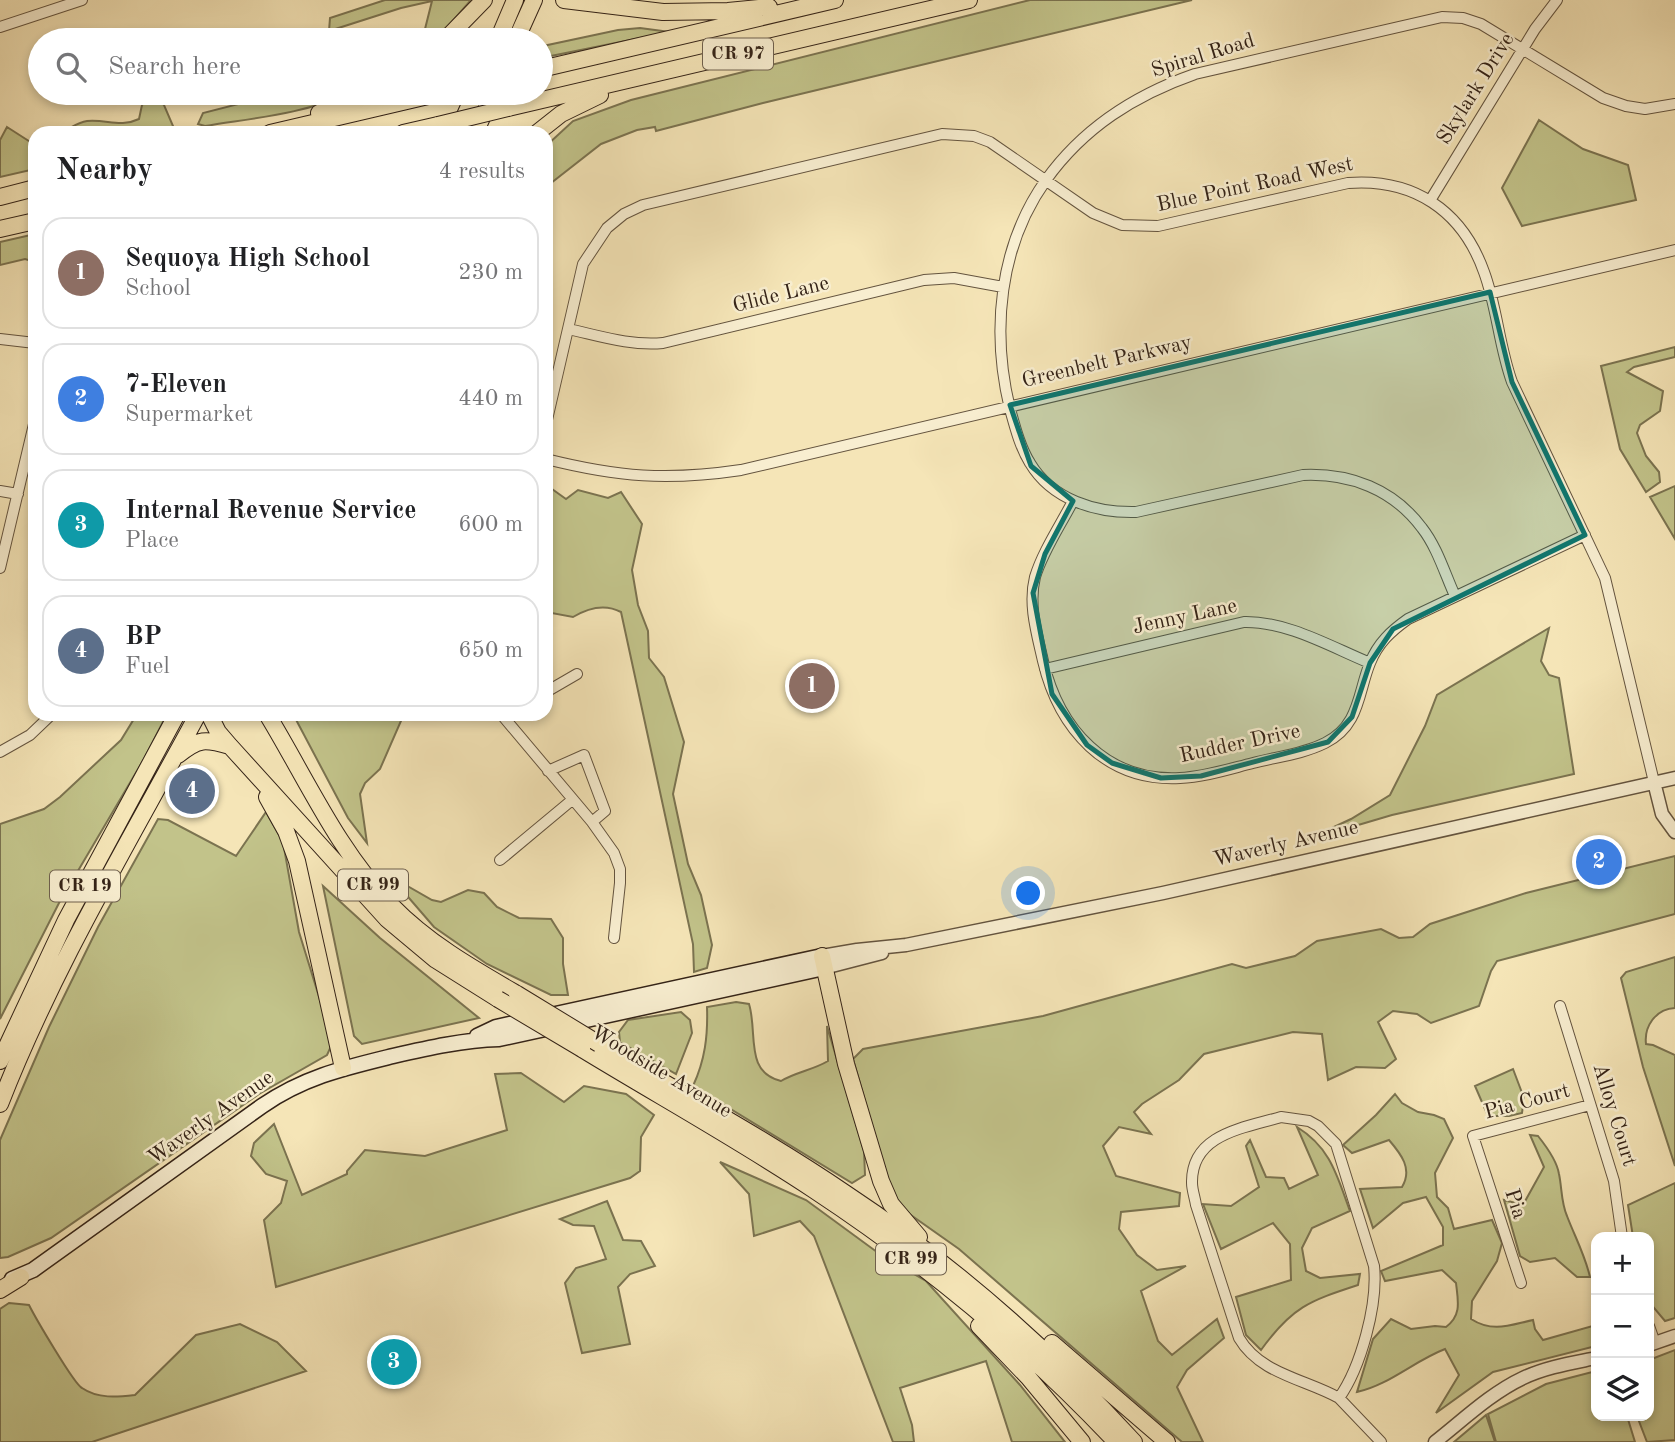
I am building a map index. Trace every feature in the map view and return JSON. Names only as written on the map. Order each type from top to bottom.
[{"type":"main road","points":[[457,28],[484,0]]},
{"type":"main road","points":[[503,28],[515,0]]},
{"type":"main road","points":[[521,28],[534,0]]},
{"type":"main road","points":[[564,0],[643,11],[695,12],[752,9],[806,0]]},
{"type":"main road","name":"CR 97","points":[[553,66],[835,0]]},
{"type":"main road","name":"CR 97","points":[[553,98],[969,0]]},
{"type":"main road","points":[[546,126],[585,101],[699,64]]},
{"type":"main road","points":[[278,126],[339,105]]},
{"type":"main road","points":[[300,126],[390,105]]},
{"type":"main road","points":[[460,126],[470,105]]},
{"type":"main road","points":[[478,126],[488,105]]},
{"type":"main road","name":"CR 97","points":[[434,126],[521,105]]},
{"type":"main road","points":[[0,197],[28,190]]},
{"type":"main road","points":[[0,229],[28,223]]},
{"type":"main road","name":"CR 19","points":[[0,1061],[66,920],[173,721]]},
{"type":"main road","name":"CR 19","points":[[0,1104],[41,1009],[78,934],[194,721]]},
{"type":"main road","name":"Woodside Avenue","points":[[212,721],[230,746],[387,919],[436,960],[582,1049],[838,1188],[950,1269],[987,1300],[1058,1363],[1134,1442]]},
{"type":"main road","name":"Woodside Avenue","points":[[271,721],[351,856],[391,905],[439,947],[599,1044],[666,1093]]},
{"type":"main road","points":[[174,759],[190,745],[201,740],[230,746]]},
{"type":"main road","points":[[246,762],[279,817],[297,861],[343,1068]]},
{"type":"main road","points":[[823,962],[852,1086],[884,1190],[902,1219],[950,1269]]},
{"type":"main road","name":"Waverly Avenue","points":[[0,1281],[21,1277],[278,1095],[304,1081],[343,1068],[469,1040],[499,1039],[823,962]]},
{"type":"main road","name":"Woodside Avenue","points":[[684,1103],[814,1189],[929,1273],[1021,1350],[1116,1442]]},
{"type":"main road","points":[[929,1273],[1028,1377],[1082,1442]]},
{"type":"main road","points":[[0,1290],[21,1277]]},
{"type":"main road","points":[[987,1300],[1028,1322],[1167,1442]]},
{"type":"street","points":[[0,27],[82,0]]},
{"type":"street","name":"Skylark Drive","points":[[1431,199],[1524,48],[1558,0]]},
{"type":"street","name":"Spiral Road","points":[[1455,596],[1423,529],[1405,508],[1387,494],[1353,479],[1326,474],[1303,475],[1136,512],[1094,509],[1055,490],[1031,466],[1023,450],[1010,405],[1000,349],[1003,287],[1019,229],[1045,181],[1061,161],[1104,120],[1137,98],[1195,74],[1442,17],[1464,18],[1481,24],[1603,98],[1645,109],[1675,104]]},
{"type":"street","name":"Blue Point Road West","points":[[553,394],[583,264],[607,228],[624,214],[643,205],[942,134],[974,136],[990,142],[1093,213],[1122,225],[1158,226],[1367,181],[1388,184],[1431,199],[1453,219],[1469,241],[1485,272],[1512,382],[1605,578],[1661,814],[1673,831]]},
{"type":"street","name":"Greenbelt Parkway","points":[[553,460],[632,476],[675,477],[741,470],[1675,250]]},
{"type":"street","name":"Glide Lane","points":[[568,329],[627,343],[663,343],[924,280],[954,278],[1003,287]]},
{"type":"street","points":[[0,339],[28,342]]},
{"type":"street","points":[[0,568],[28,450]]},
{"type":"street","points":[[0,491],[18,494]]},
{"type":"street","name":"Rudder Drive","points":[[1073,501],[1035,577],[1033,610],[1045,669],[1061,713],[1071,729],[1087,745],[1112,763],[1134,772],[1161,778],[1201,776],[1328,742],[1352,717],[1360,703],[1370,663],[1393,629],[1408,619],[1585,535]]},
{"type":"street","name":"Jenny Lane","points":[[1045,669],[1244,622],[1279,626],[1370,663]]},
{"type":"street","points":[[553,688],[577,674]]},
{"type":"street","points":[[0,752],[30,736],[45,721]]},
{"type":"street","points":[[510,721],[614,853],[620,869],[614,938]]},
{"type":"street","points":[[548,771],[584,755],[605,811],[592,822]]},
{"type":"street","name":"Waverly Avenue","points":[[823,962],[860,960],[906,945],[1194,886],[1675,778]]},
{"type":"street","points":[[500,860],[572,800]]},
{"type":"street","name":"Alloy Court","points":[[1560,1006],[1614,1181],[1621,1232]]},
{"type":"street","name":"Pia Court","points":[[1473,1136],[1590,1105]]},
{"type":"street","points":[[1339,1398],[1357,1368],[1376,1283],[1371,1253],[1336,1144],[1309,1121],[1281,1117],[1212,1140],[1202,1150],[1196,1162],[1191,1183],[1239,1338],[1247,1351],[1264,1366],[1339,1398],[1381,1442]]},
{"type":"street","name":"Pia","points":[[1473,1136],[1521,1283]]},
{"type":"street","points":[[1654,1343],[1675,1336]]},
{"type":"street","points":[[1435,1442],[1495,1395],[1523,1378],[1544,1370],[1591,1359]]},
{"type":"highlighted area","points":[[1490,292],[1512,382],[1585,535],[1393,629],[1370,663],[1352,717],[1328,742],[1201,776],[1161,778],[1112,763],[1087,745],[1052,694],[1033,593],[1045,554],[1073,501],[1031,466],[1010,405]]},
{"type":"green space","points":[[385,0],[471,0],[446,28],[425,28],[432,1],[338,28],[329,28],[330,18]]},
{"type":"green space","points":[[1030,0],[1192,0],[656,131],[655,127],[637,130],[601,144],[553,182],[553,140],[573,121],[631,100]]},
{"type":"green space","points":[[640,28],[670,32],[553,56],[553,44]]},
{"type":"green space","points":[[142,105],[164,105],[173,126],[73,126],[87,121],[126,123],[139,119]]},
{"type":"green space","points":[[235,105],[318,105],[205,126],[198,124],[203,113]]},
{"type":"green space","points":[[1539,120],[1583,149],[1628,165],[1636,200],[1522,226],[1502,188]]},
{"type":"green space","points":[[7,127],[28,140],[28,171],[0,177],[0,140]]},
{"type":"green space","points":[[28,236],[28,260],[0,265],[0,242]]},
{"type":"green space","points":[[1675,347],[1675,357],[1634,367],[1627,372],[1663,391],[1660,411],[1640,425],[1637,433],[1646,456],[1659,472],[1660,482],[1646,492],[1620,449],[1601,366]]},
{"type":"green space","points":[[1675,486],[1675,539],[1650,497]]},
{"type":"green space","points":[[553,490],[566,499],[578,490],[608,498],[621,492],[642,524],[632,570],[638,605],[648,631],[649,658],[664,677],[684,742],[673,794],[688,864],[701,895],[712,945],[707,968],[694,972],[693,944],[621,612],[596,608],[573,617],[553,613]]},
{"type":"green space","points":[[1549,628],[1541,661],[1549,675],[1559,678],[1574,774],[1392,815],[1304,841],[1351,819],[1390,795],[1425,726],[1437,695]]},
{"type":"green space","points":[[133,721],[163,721],[59,903],[0,1019],[0,824],[44,809],[121,740]]},
{"type":"green space","points":[[297,721],[401,721],[380,769],[365,783],[360,794],[367,843],[348,818]]},
{"type":"green space","points":[[266,812],[283,842],[299,932],[333,1042],[327,1055],[259,1094],[51,1238],[0,1258],[0,1140],[49,1027],[98,927],[158,819],[168,820],[236,856]]},
{"type":"green space","points":[[1675,856],[1675,914],[1497,961],[1479,1006],[1431,1023],[1417,1014],[1393,1011],[1378,1022],[1396,1059],[1385,1068],[1356,1067],[1328,1080],[1322,1034],[1293,1032],[1204,1054],[1179,1080],[1134,1112],[1151,1134],[1119,1127],[1103,1146],[1116,1176],[1180,1193],[1179,1206],[1121,1212],[1119,1229],[1137,1255],[1157,1270],[1186,1266],[1141,1291],[1158,1341],[1172,1355],[1217,1319],[1224,1338],[1187,1370],[1177,1387],[1203,1442],[1182,1442],[959,1249],[908,1213],[896,1200],[886,1175],[853,1059],[863,1049],[1043,1016],[1232,964],[1246,968],[1295,956],[1317,941],[1381,929],[1399,938],[1413,937],[1430,924],[1526,893]]},
{"type":"green space","points":[[390,876],[432,900],[441,902],[468,890],[484,893],[497,907],[519,918],[551,919],[563,938],[563,964],[568,995],[551,995],[487,964],[434,927]]},
{"type":"green space","points":[[323,886],[380,938],[479,1018],[362,1044],[354,1036]]},
{"type":"green space","points":[[1675,957],[1675,1008],[1662,1012],[1652,1020],[1647,1031],[1646,1044],[1675,1055],[1675,1166],[1643,1067],[1621,978],[1626,972]]},
{"type":"green space","points":[[736,1002],[749,1004],[754,1050],[762,1069],[769,1076],[781,1081],[828,1061],[827,1026],[864,1151],[865,1175],[852,1183],[693,1086],[705,1048],[707,1007]]},
{"type":"green space","points":[[681,1012],[690,1020],[692,1033],[676,1074],[620,1042],[619,1032],[628,1020]]},
{"type":"green space","points":[[1513,1069],[1524,1098],[1522,1113],[1488,1116],[1475,1086]]},
{"type":"green space","points":[[521,1073],[564,1102],[584,1086],[626,1094],[654,1115],[641,1137],[640,1171],[630,1178],[276,1287],[264,1220],[281,1203],[287,1181],[266,1174],[251,1156],[254,1143],[274,1124],[302,1195],[347,1174],[365,1150],[425,1156],[507,1130],[495,1074]]},
{"type":"green space","points":[[1395,1094],[1402,1103],[1418,1112],[1444,1119],[1453,1138],[1435,1173],[1437,1197],[1448,1208],[1454,1229],[1492,1220],[1502,1243],[1497,1261],[1472,1301],[1471,1319],[1494,1327],[1533,1320],[1535,1329],[1543,1340],[1591,1326],[1591,1347],[1493,1372],[1436,1413],[1459,1375],[1445,1349],[1380,1384],[1357,1392],[1373,1339],[1391,1319],[1411,1329],[1446,1327],[1455,1318],[1458,1307],[1456,1283],[1442,1270],[1385,1281],[1381,1271],[1443,1245],[1443,1227],[1426,1197],[1403,1203],[1373,1228],[1360,1189],[1402,1187],[1406,1174],[1404,1162],[1389,1140],[1352,1153],[1343,1145]]},
{"type":"green space","points":[[1297,1127],[1309,1135],[1325,1154],[1350,1211],[1312,1228],[1302,1248],[1306,1271],[1320,1278],[1360,1274],[1358,1285],[1314,1301],[1292,1315],[1261,1350],[1246,1335],[1236,1297],[1291,1280],[1290,1244],[1273,1223],[1221,1249],[1203,1204],[1231,1206],[1259,1187],[1246,1146],[1250,1140],[1266,1177],[1284,1178],[1289,1189],[1318,1175]]},
{"type":"green space","points":[[1530,1135],[1538,1136],[1556,1164],[1565,1211],[1590,1277],[1577,1277],[1555,1258],[1530,1262],[1520,1256],[1504,1200],[1523,1205],[1544,1167]]},
{"type":"green space","points":[[720,1162],[806,1200],[881,1255],[926,1281],[1020,1385],[1065,1442],[1012,1442],[986,1361],[900,1388],[912,1425],[914,1442],[893,1442],[814,1236],[800,1221],[754,1236],[749,1194]]},
{"type":"green space","points":[[1675,1183],[1675,1318],[1665,1321],[1654,1308],[1654,1232],[1632,1232],[1628,1205]]},
{"type":"green space","points":[[607,1201],[623,1240],[641,1241],[655,1266],[630,1274],[618,1287],[630,1344],[582,1353],[565,1283],[576,1268],[606,1259],[594,1226],[573,1225],[560,1219]]},
{"type":"green space","points":[[9,1303],[29,1305],[78,1384],[88,1392],[101,1396],[135,1395],[196,1335],[240,1324],[277,1342],[306,1371],[92,1442],[0,1442],[0,1309]]},
{"type":"green space","points":[[1675,1350],[1675,1440],[1647,1442],[1639,1421],[1654,1421],[1654,1358]]},
{"type":"green space","points":[[1591,1372],[1591,1421],[1629,1421],[1635,1442],[1496,1442],[1488,1414],[1546,1384]]},
{"type":"green space","points":[[1486,1415],[1495,1442],[1454,1442]]},
{"type":"place","name":"Sequoya High School","points":[[812,686]]},
{"type":"place","name":"BP","points":[[192,791]]},
{"type":"place","name":"7-Eleven","points":[[1599,862]]},
{"type":"place","name":"Internal Revenue Service","points":[[394,1362]]}]
